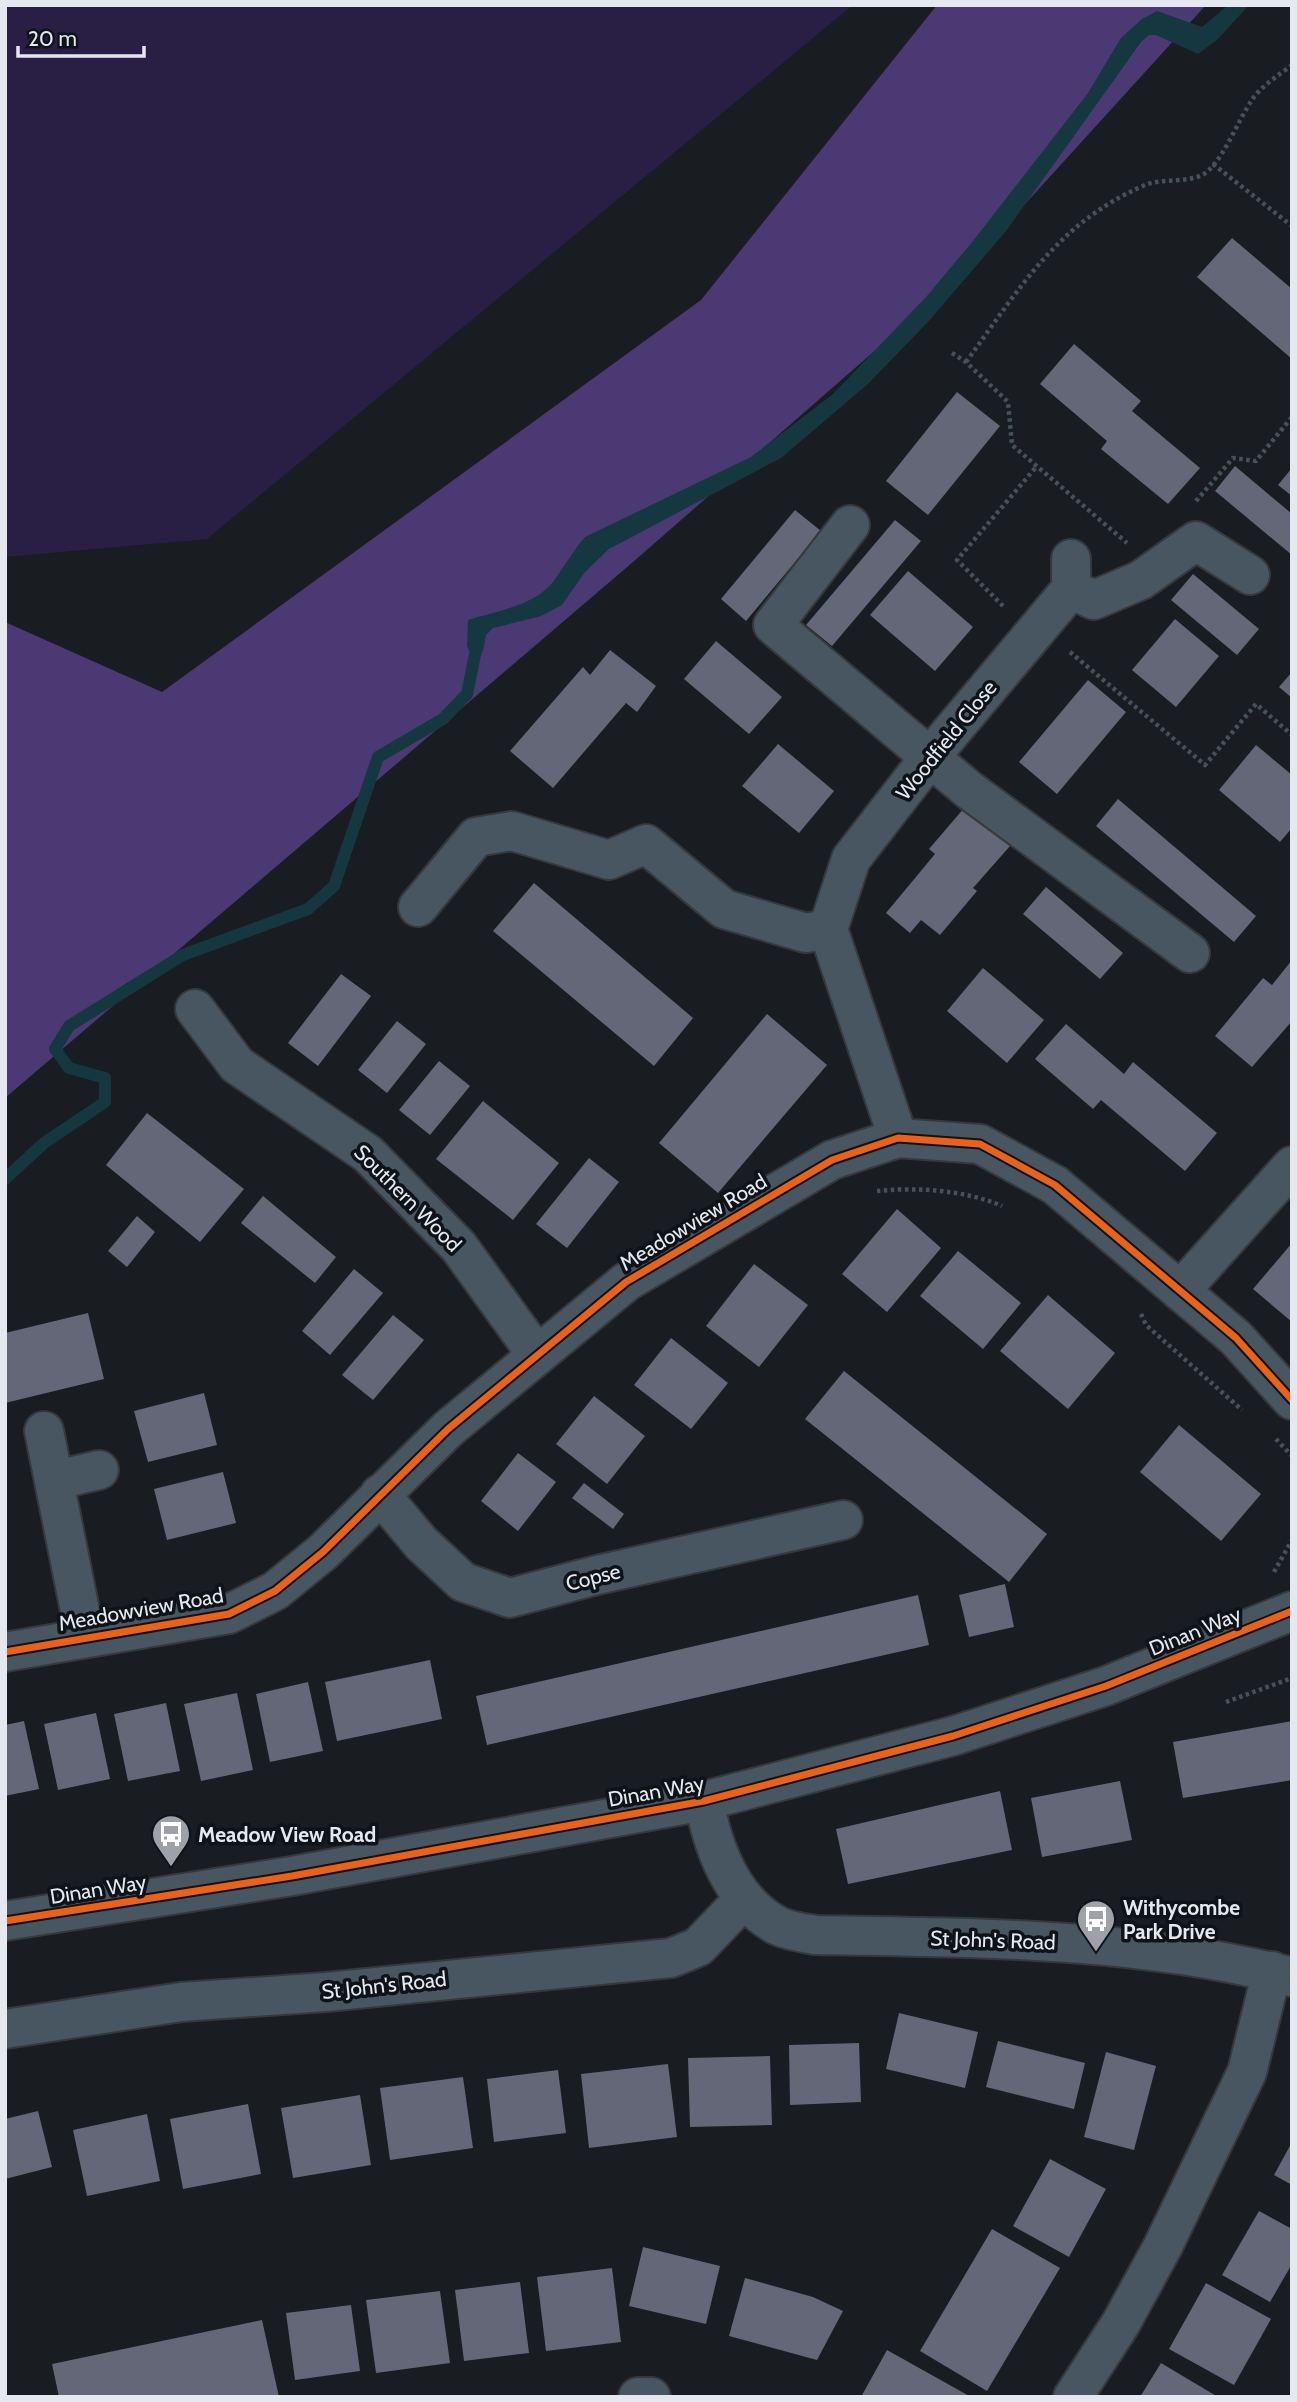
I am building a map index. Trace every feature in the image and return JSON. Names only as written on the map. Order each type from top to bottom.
[{"type":"street","points":[[850,525],[773,625],[969,790],[1190,953]]},
{"type":"street","name":"Woodfield Close","points":[[828,929],[851,859],[930,757],[1038,628],[1071,574],[1094,600],[1141,580],[1196,541],[1250,575]]},
{"type":"street","points":[[418,907],[476,837],[512,831],[609,860],[646,844],[724,909],[806,933],[828,929],[898,1138]]},
{"type":"street","name":"Southern Wood","points":[[195,1009],[237,1065],[368,1154],[459,1247],[537,1354]]},
{"type":"street","name":"Meadowview Road","points":[[5,1652],[85,1636],[229,1614],[275,1591],[323,1552],[447,1429],[626,1282],[719,1224],[832,1160],[898,1138],[980,1144],[1055,1185],[1236,1338],[1292,1400]]},
{"type":"street","points":[[1180,1291],[1292,1166]]},
{"type":"street","points":[[44,1431],[85,1636]]},
{"type":"street","points":[[55,1480],[99,1470]]},
{"type":"street","name":"Copse","points":[[380,1494],[421,1543],[463,1582],[510,1598],[597,1575],[843,1520]]},
{"type":"street","name":"Dinan Way","points":[[5,1921],[292,1876],[705,1801],[953,1736],[1106,1686],[1292,1611]]},
{"type":"street","name":"St John's Road","points":[[705,1801],[710,1834],[743,1900],[780,1927],[815,1935],[1045,1941],[1175,1954],[1282,1974]]},
{"type":"street","name":"St John's Road","points":[[5,2029],[181,2002],[326,1992],[671,1958],[698,1947],[743,1900]]},
{"type":"street","points":[[1073,2397],[1121,2323],[1163,2246],[1247,2072],[1282,1974]]},
{"type":"street","points":[[639,2397],[651,2397]]},
{"type":"path","points":[[966,362],[1038,263],[1081,220],[1147,184],[1203,175],[1213,164],[1253,98],[1292,65]]},
{"type":"path","points":[[1213,164],[1292,226]]},
{"type":"path","points":[[952,353],[966,362],[1008,402],[1012,445],[1131,545]]},
{"type":"path","points":[[1188,511],[1233,458],[1256,461],[1292,417]]},
{"type":"path","points":[[1037,467],[957,559],[999,599],[1010,616],[1038,628],[1205,765],[1256,704],[1292,735]]},
{"type":"path","points":[[868,1192],[930,1191],[982,1198],[1007,1209]]},
{"type":"path","points":[[1139,1310],[1146,1325],[1245,1412]]},
{"type":"path","points":[[1265,1430],[1292,1456]]},
{"type":"path","points":[[1273,1575],[1292,1540]]},
{"type":"path","points":[[1226,1702],[1292,1678]]},
{"type":"shaded area","points":[[5,5],[853,5],[207,539],[5,557]]},
{"type":"shaded area","points":[[937,5],[1206,5],[957,279],[633,562],[5,1098],[5,622],[162,692],[701,300]]},
{"type":"water","points":[[1228,5],[1249,5],[1217,40],[1198,54],[1156,35],[1149,35],[1141,42],[1007,230],[928,322],[868,384],[781,458],[609,549],[585,572],[562,605],[541,616],[493,628],[486,635],[483,651],[474,661],[467,646],[468,620],[514,607],[536,597],[553,582],[585,537],[751,457],[833,394],[927,296],[973,241],[1088,93],[1121,38],[1142,19],[1157,11],[1202,27]]},
{"type":"building","points":[[1232,238],[1292,289],[1292,359],[1197,277]]},
{"type":"building","points":[[1074,344],[1141,401],[1132,411],[1200,468],[1168,504],[1101,449],[1107,441],[1040,384]]},
{"type":"building","points":[[957,392],[1000,426],[928,515],[886,481]]},
{"type":"building","points":[[1235,466],[1292,514],[1292,555],[1215,491]]},
{"type":"building","points":[[1292,468],[1292,496],[1278,485]]},
{"type":"building","points":[[795,510],[821,531],[746,621],[721,599]]},
{"type":"building","points":[[895,520],[921,541],[832,646],[806,625]]},
{"type":"building","points":[[908,571],[973,627],[935,671],[870,615]]},
{"type":"building","points":[[1193,574],[1259,629],[1237,655],[1171,600]]},
{"type":"building","points":[[1175,619],[1219,656],[1176,707],[1132,670]]},
{"type":"building","points":[[716,641],[782,697],[749,734],[684,679]]},
{"type":"building","points":[[610,650],[656,686],[637,712],[626,703],[553,788],[510,751],[583,667],[590,675]]},
{"type":"building","points":[[1292,672],[1292,698],[1279,687]]},
{"type":"building","points":[[1088,680],[1126,712],[1057,794],[1019,762]]},
{"type":"building","points":[[778,744],[834,791],[799,833],[742,786]]},
{"type":"building","points":[[1256,745],[1292,775],[1292,828],[1280,842],[1219,790]]},
{"type":"building","points":[[1118,799],[1256,916],[1234,942],[1096,826]]},
{"type":"building","points":[[965,807],[1010,846],[973,888],[977,891],[940,935],[921,920],[910,933],[886,913],[935,854],[929,849]]},
{"type":"building","points":[[534,883],[693,1018],[654,1066],[493,931]]},
{"type":"building","points":[[1046,887],[1123,953],[1100,979],[1023,914]]},
{"type":"building","points":[[1292,960],[1292,1021],[1252,1067],[1215,1036],[1263,978],[1272,985]]},
{"type":"building","points":[[983,968],[1044,1020],[1007,1063],[947,1011]]},
{"type":"building","points":[[341,974],[371,996],[318,1066],[288,1043]]},
{"type":"building","points":[[767,1014],[827,1065],[718,1193],[659,1143]]},
{"type":"building","points":[[397,1021],[426,1044],[387,1093],[358,1070]]},
{"type":"building","points":[[1066,1024],[1124,1074],[1133,1062],[1217,1133],[1185,1171],[1101,1100],[1093,1109],[1035,1059]]},
{"type":"building","points":[[439,1061],[470,1086],[430,1135],[399,1110]]},
{"type":"building","points":[[483,1101],[559,1163],[513,1220],[436,1159]]},
{"type":"building","points":[[147,1113],[244,1189],[200,1242],[106,1165]]},
{"type":"building","points":[[589,1158],[619,1182],[567,1248],[536,1224]]},
{"type":"building","points":[[263,1196],[336,1257],[315,1283],[241,1223]]},
{"type":"building","points":[[897,1209],[941,1248],[887,1312],[842,1274]]},
{"type":"building","points":[[137,1216],[155,1232],[127,1267],[108,1251]]},
{"type":"building","points":[[1292,1243],[1292,1322],[1253,1289]]},
{"type":"building","points":[[958,1251],[1021,1303],[983,1349],[920,1296]]},
{"type":"building","points":[[754,1264],[808,1305],[759,1367],[706,1326]]},
{"type":"building","points":[[354,1269],[383,1293],[330,1355],[302,1331]]},
{"type":"building","points":[[1048,1295],[1115,1353],[1068,1409],[1000,1351]]},
{"type":"building","points":[[88,1313],[104,1379],[5,1403],[5,1333]]},
{"type":"building","points":[[393,1315],[424,1340],[373,1400],[342,1375]]},
{"type":"building","points":[[671,1338],[728,1383],[691,1429],[634,1385]]},
{"type":"building","points":[[844,1371],[1047,1534],[1009,1582],[805,1419]]},
{"type":"building","points":[[204,1393],[217,1445],[148,1462],[134,1411]]},
{"type":"building","points":[[594,1396],[645,1436],[607,1484],[556,1444]]},
{"type":"building","points":[[1179,1425],[1261,1494],[1221,1541],[1140,1472]]},
{"type":"building","points":[[518,1453],[556,1482],[518,1531],[481,1501]]},
{"type":"building","points":[[223,1472],[236,1523],[167,1540],[154,1489]]},
{"type":"building","points":[[584,1483],[624,1514],[613,1529],[572,1498]]},
{"type":"building","points":[[1005,1584],[1014,1627],[969,1637],[959,1595]]},
{"type":"building","points":[[918,1595],[929,1645],[487,1745],[476,1696]]},
{"type":"building","points":[[430,1660],[442,1719],[337,1741],[325,1682]]},
{"type":"building","points":[[308,1682],[323,1751],[270,1762],[256,1694]]},
{"type":"building","points":[[237,1693],[253,1770],[201,1781],[184,1704]]},
{"type":"building","points":[[166,1703],[180,1771],[128,1781],[114,1714]]},
{"type":"building","points":[[96,1713],[110,1779],[58,1790],[44,1724]]},
{"type":"building","points":[[24,1721],[39,1789],[5,1796],[5,1725]]},
{"type":"building","points":[[1292,1721],[1292,1780],[1183,1798],[1173,1742]]},
{"type":"building","points":[[1120,1781],[1132,1840],[1042,1857],[1031,1798]]},
{"type":"building","points":[[1000,1791],[1012,1850],[848,1884],[836,1829]]},
{"type":"building","points":[[899,2013],[978,2032],[965,2088],[886,2069]]},
{"type":"building","points":[[998,2041],[1085,2063],[1074,2109],[986,2087]]},
{"type":"building","points":[[859,2043],[861,2102],[790,2105],[789,2045]]},
{"type":"building","points":[[1106,2052],[1156,2066],[1134,2150],[1084,2137]]},
{"type":"building","points":[[770,2056],[772,2125],[690,2127],[688,2058]]},
{"type":"building","points":[[668,2064],[677,2137],[589,2148],[581,2074]]},
{"type":"building","points":[[558,2070],[566,2133],[494,2142],[487,2079]]},
{"type":"building","points":[[463,2077],[473,2148],[390,2160],[380,2088]]},
{"type":"building","points":[[360,2095],[371,2165],[293,2178],[281,2108]]},
{"type":"building","points":[[248,2104],[261,2174],[183,2189],[170,2119]]},
{"type":"building","points":[[38,2111],[52,2167],[5,2179],[5,2119]]},
{"type":"building","points":[[147,2114],[160,2181],[87,2196],[73,2130]]},
{"type":"building","points":[[1292,2142],[1292,2185],[1274,2175]]},
{"type":"building","points":[[1050,2159],[1106,2189],[1069,2257],[1013,2226]]},
{"type":"building","points":[[1259,2211],[1292,2229],[1292,2264],[1270,2302],[1222,2275]]},
{"type":"building","points":[[992,2229],[1060,2268],[987,2391],[920,2351]]},
{"type":"building","points":[[643,2247],[720,2266],[706,2324],[629,2306]]},
{"type":"building","points":[[612,2268],[621,2342],[546,2351],[537,2277]]},
{"type":"building","points":[[745,2278],[813,2297],[843,2311],[817,2360],[729,2336]]},
{"type":"building","points":[[520,2282],[529,2353],[464,2361],[455,2290]]},
{"type":"building","points":[[1206,2283],[1271,2319],[1234,2385],[1169,2349]]},
{"type":"building","points":[[440,2291],[450,2363],[376,2373],[366,2300]]},
{"type":"building","points":[[351,2305],[360,2371],[295,2380],[286,2313]]},
{"type":"building","points":[[262,2320],[279,2397],[59,2397],[52,2364]]},
{"type":"building","points":[[887,2350],[971,2397],[861,2397]]},
{"type":"building","points":[[1161,2363],[1218,2397],[1140,2397]]},
{"type":"waterway","points":[[5,1179],[44,1143],[105,1102],[105,1078],[69,1068],[55,1049],[69,1026],[183,955],[308,909],[334,886],[378,757],[443,719],[467,694],[477,645]]},
{"type":"cycle path","points":[[5,1652],[229,1614],[275,1591],[323,1552],[448,1429],[626,1282],[832,1160],[898,1138],[980,1144],[1055,1185],[1236,1338],[1292,1400]]},
{"type":"cycle path","points":[[5,1921],[292,1876],[704,1801],[953,1736],[1106,1686],[1292,1611]]},
{"type":"place","name":"Meadow View Road","points":[[171,1868]]},
{"type":"place","name":"Withycombe Park Drive","points":[[1096,1953]]}]
